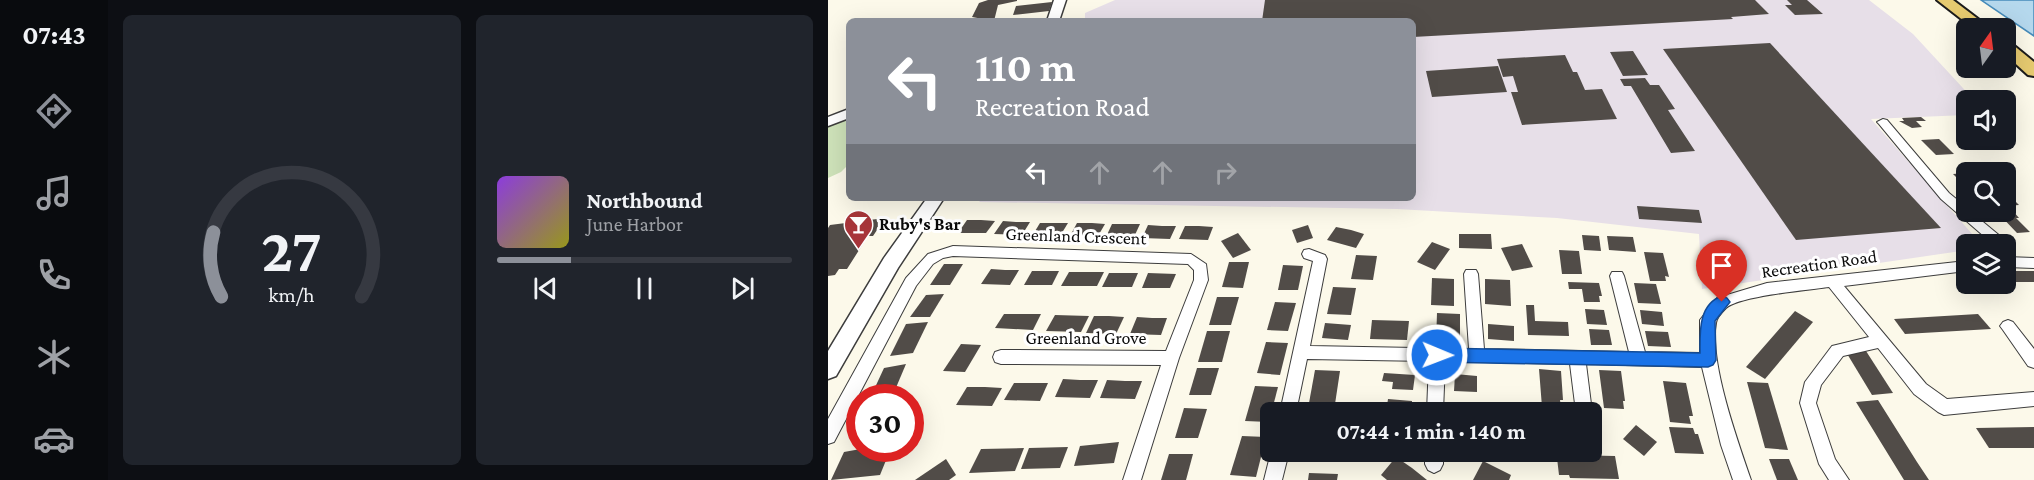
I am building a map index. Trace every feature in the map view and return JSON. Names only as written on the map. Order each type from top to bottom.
[{"type":"main road","points":[[1944,0],[1968,18]]},
{"type":"main road","points":[[2016,55],[2034,70]]},
{"type":"street","points":[[1054,18],[1060,0]]},
{"type":"street","points":[[828,122],[846,114]]},
{"type":"street","points":[[1883,122],[1945,196],[1989,234]]},
{"type":"street","points":[[828,370],[891,262],[934,201]]},
{"type":"street","name":"Greenland Crescent","points":[[828,436],[911,282],[926,261],[936,253],[953,251],[1191,259],[1201,268],[1201,280],[1171,358],[1132,480]]},
{"type":"street","points":[[1290,402],[1320,259],[1309,254]]},
{"type":"street","points":[[2016,254],[2029,262]]},
{"type":"street","name":"Recreation Road","points":[[1742,480],[1730,445],[1708,360],[1708,320],[1722,302],[1767,289],[1956,267]]},
{"type":"street","points":[[1471,274],[1477,356]]},
{"type":"street","points":[[1617,276],[1639,359]]},
{"type":"street","points":[[1832,281],[1920,390],[1944,407],[2034,399]]},
{"type":"street","points":[[2008,326],[2034,361]]},
{"type":"street","points":[[1840,480],[1828,464],[1808,403],[1813,382],[1838,351],[1881,342]]},
{"type":"street","points":[[1301,352],[1708,360]]},
{"type":"street","points":[[1436,402],[1437,355]]},
{"type":"street","name":"Greenland Grove","points":[[1001,357],[1171,358]]},
{"type":"street","points":[[1577,358],[1583,402]]},
{"type":"street","points":[[1273,480],[1278,462]]},
{"type":"shaded area","points":[[1115,0],[1869,0],[1913,34],[1965,90],[1956,90],[1956,115],[1871,119],[1956,216],[1956,222],[1962,222],[1972,234],[1956,234],[1956,252],[1702,289],[1699,234],[1557,218],[1397,209],[979,202],[1416,201],[1416,18],[1085,18],[1085,13]]},
{"type":"green space","points":[[846,119],[846,167],[828,178],[828,127]]},
{"type":"water","points":[[1981,0],[2034,0],[2034,36],[2016,24],[2016,18],[2008,18]]},
{"type":"building","points":[[988,0],[1017,0],[998,5],[995,18],[972,17],[979,3]]},
{"type":"building","points":[[1265,0],[1755,0],[1769,14],[1731,17],[1733,19],[1416,37],[1416,18],[1262,18]]},
{"type":"building","points":[[1787,0],[1807,0],[1823,14],[1795,15],[1785,5],[1792,5]]},
{"type":"building","points":[[1052,2],[1049,11],[1013,15],[1016,6]]},
{"type":"building","points":[[1770,43],[1941,228],[1796,240],[1663,49]]},
{"type":"building","points":[[1633,51],[1648,75],[1623,76],[1610,52]]},
{"type":"building","points":[[1565,55],[1573,72],[1577,72],[1585,90],[1602,89],[1617,119],[1522,125],[1511,92],[1518,92],[1513,76],[1503,77],[1497,59]]},
{"type":"building","points":[[1498,66],[1507,92],[1432,97],[1426,71]]},
{"type":"building","points":[[1645,78],[1650,85],[1659,85],[1675,109],[1668,110],[1695,151],[1671,153],[1631,86],[1624,86],[1620,79]]},
{"type":"building","points":[[1921,117],[1926,121],[1916,121],[1922,127],[1912,128],[1899,121],[1904,121],[1902,118]]},
{"type":"building","points":[[1939,139],[1954,154],[1936,155],[1921,140]]},
{"type":"building","points":[[1637,206],[1699,210],[1702,223],[1639,219]]},
{"type":"building","points":[[885,218],[873,236],[868,236],[847,269],[839,269],[835,275],[828,276],[828,228],[830,225]]},
{"type":"building","points":[[2016,218],[2030,232],[2017,233],[2007,222],[2016,222]]},
{"type":"building","points":[[967,220],[995,221],[986,233],[958,233]]},
{"type":"building","points":[[1003,221],[1030,222],[1022,235],[994,234]]},
{"type":"building","points":[[1040,223],[1068,223],[1060,236],[1032,236]]},
{"type":"building","points":[[1077,223],[1105,224],[1098,236],[1070,236]]},
{"type":"building","points":[[1112,224],[1140,224],[1134,237],[1106,237]]},
{"type":"building","points":[[1148,225],[1176,226],[1170,239],[1142,238]]},
{"type":"building","points":[[1308,225],[1313,238],[1297,243],[1292,230]]},
{"type":"building","points":[[1185,226],[1213,227],[1208,240],[1179,239]]},
{"type":"building","points":[[1336,227],[1364,234],[1356,248],[1327,240]]},
{"type":"building","points":[[1238,233],[1251,250],[1233,258],[1221,241]]},
{"type":"building","points":[[1459,234],[1491,234],[1492,249],[1459,248]]},
{"type":"building","points":[[1582,235],[1599,236],[1601,251],[1584,250]]},
{"type":"building","points":[[1607,236],[1633,237],[1636,252],[1609,250]]},
{"type":"building","points":[[1432,242],[1450,249],[1435,270],[1417,262]]},
{"type":"building","points":[[1522,244],[1533,267],[1512,271],[1501,248]]},
{"type":"building","points":[[1559,250],[1579,251],[1582,274],[1562,274]]},
{"type":"building","points":[[1644,252],[1663,253],[1669,277],[1665,276],[1666,281],[1650,281]]},
{"type":"building","points":[[1356,255],[1377,256],[1373,280],[1351,279]]},
{"type":"building","points":[[1229,262],[1249,262],[1243,288],[1222,287]]},
{"type":"building","points":[[944,264],[963,264],[950,285],[930,285]]},
{"type":"building","points":[[1283,265],[1303,266],[1298,290],[1278,290]]},
{"type":"building","points":[[991,269],[1019,270],[1010,285],[981,284]]},
{"type":"building","points":[[1032,271],[1059,271],[1052,285],[1024,285]]},
{"type":"building","points":[[2016,271],[2034,271],[2034,282],[2016,282]]},
{"type":"building","points":[[1069,272],[1104,272],[1097,286],[1061,286]]},
{"type":"building","points":[[1109,273],[1138,273],[1132,287],[1102,287]]},
{"type":"building","points":[[1148,273],[1176,274],[1170,288],[1142,288]]},
{"type":"building","points":[[1432,278],[1454,279],[1454,306],[1431,305]]},
{"type":"building","points":[[1485,279],[1510,280],[1511,306],[1485,304]]},
{"type":"building","points":[[1568,282],[1599,283],[1602,296],[1599,296],[1600,302],[1584,302],[1582,289],[1569,289]]},
{"type":"building","points":[[1634,283],[1656,284],[1661,304],[1638,303]]},
{"type":"building","points":[[1333,287],[1356,288],[1351,315],[1327,314]]},
{"type":"building","points":[[944,294],[930,317],[910,317],[926,295]]},
{"type":"building","points":[[1217,297],[1239,297],[1231,325],[1209,325]]},
{"type":"building","points":[[1275,302],[1296,303],[1288,331],[1267,330]]},
{"type":"building","points":[[1526,305],[1534,305],[1535,321],[1568,322],[1569,336],[1528,335]]},
{"type":"building","points":[[1585,309],[1604,310],[1607,325],[1587,324]]},
{"type":"building","points":[[1640,310],[1662,312],[1664,326],[1642,324]]},
{"type":"building","points":[[1795,311],[1813,322],[1765,379],[1746,367]]},
{"type":"building","points":[[1437,313],[1460,314],[1460,343],[1436,343]]},
{"type":"building","points":[[1004,314],[1041,314],[1033,330],[995,328]]},
{"type":"building","points":[[1978,314],[1991,329],[1905,334],[1894,319]]},
{"type":"building","points":[[1055,315],[1089,316],[1081,332],[1046,331]]},
{"type":"building","points":[[1094,316],[1124,317],[1116,334],[1086,333]]},
{"type":"building","points":[[1137,317],[1167,318],[1161,335],[1130,334]]},
{"type":"building","points":[[1372,320],[1409,321],[1407,340],[1370,339]]},
{"type":"building","points":[[928,322],[913,353],[890,356],[906,324]]},
{"type":"building","points":[[1325,323],[1351,325],[1348,340],[1322,338]]},
{"type":"building","points":[[1488,324],[1514,326],[1514,341],[1488,339]]},
{"type":"building","points":[[1589,329],[1609,330],[1612,345],[1591,345]]},
{"type":"building","points":[[1207,331],[1230,331],[1222,362],[1198,362]]},
{"type":"building","points":[[1645,331],[1668,332],[1671,347],[1648,346]]},
{"type":"building","points":[[1266,342],[1288,343],[1280,375],[1257,373]]},
{"type":"building","points":[[961,344],[981,345],[965,372],[943,371]]},
{"type":"building","points":[[1866,351],[1893,393],[1872,395],[1846,352]]},
{"type":"building","points":[[906,364],[898,384],[877,384],[884,368]]},
{"type":"building","points":[[1197,368],[1219,368],[1211,395],[1189,395]]},
{"type":"building","points":[[1539,369],[1561,371],[1563,400],[1542,402]]},
{"type":"building","points":[[1315,370],[1340,371],[1335,402],[1309,402]]},
{"type":"building","points":[[1599,370],[1621,371],[1624,409],[1604,408]]},
{"type":"building","points":[[1384,373],[1415,375],[1413,390],[1392,389],[1393,382],[1382,381]]},
{"type":"building","points":[[1455,374],[1477,376],[1477,392],[1454,391]]},
{"type":"building","points":[[1063,379],[1098,380],[1090,398],[1055,397]]},
{"type":"building","points":[[1107,380],[1142,381],[1135,399],[1100,398]]},
{"type":"building","points":[[1663,381],[1686,383],[1693,416],[1689,416],[1691,424],[1670,422]]},
{"type":"building","points":[[1747,382],[1768,383],[1788,450],[1765,448]]},
{"type":"building","points":[[1014,383],[1048,383],[1040,401],[1004,400]]},
{"type":"building","points":[[1255,386],[1278,387],[1274,402],[1260,402],[1260,422],[1245,421]]},
{"type":"building","points":[[967,387],[1002,388],[992,406],[956,405]]},
{"type":"building","points":[[1388,399],[1412,401],[1412,402],[1388,402]]},
{"type":"building","points":[[1878,400],[1929,480],[1904,480],[1856,402]]},
{"type":"building","points":[[1184,408],[1207,409],[1198,438],[1175,438]]},
{"type":"building","points":[[1636,425],[1657,442],[1644,456],[1623,439]]},
{"type":"building","points":[[1669,427],[1693,428],[1695,434],[1698,434],[1704,454],[1675,453]]},
{"type":"building","points":[[2034,427],[2034,448],[1989,448],[1976,428]]},
{"type":"building","points":[[1242,436],[1260,437],[1260,461],[1256,477],[1230,475]]},
{"type":"building","points":[[1119,442],[1114,463],[1074,466],[1080,446]]},
{"type":"building","points":[[1068,447],[1060,468],[1021,469],[1029,448]]},
{"type":"building","points":[[1024,448],[1015,471],[969,473],[981,449]]},
{"type":"building","points":[[846,452],[846,462],[885,462],[880,475],[831,480]]},
{"type":"building","points":[[1169,454],[1193,454],[1186,480],[1161,480]]},
{"type":"building","points":[[1602,456],[1615,456],[1619,479],[1570,478],[1569,475],[1559,475],[1557,462],[1602,462]]},
{"type":"building","points":[[946,459],[956,475],[949,480],[915,480]]},
{"type":"building","points":[[1769,459],[1789,459],[1798,480],[1777,480]]},
{"type":"building","points":[[1392,462],[1403,462],[1427,480],[1387,480],[1381,475]]},
{"type":"building","points":[[1482,462],[1511,475],[1509,480],[1473,480]]},
{"type":"building","points":[[1309,473],[1338,474],[1337,480],[1308,480]]},
{"type":"place","name":"Ruby's Bar","points":[[858,250]]},
{"type":"route","points":[[1437,355],[1708,360],[1708,320],[1722,302]]}]
